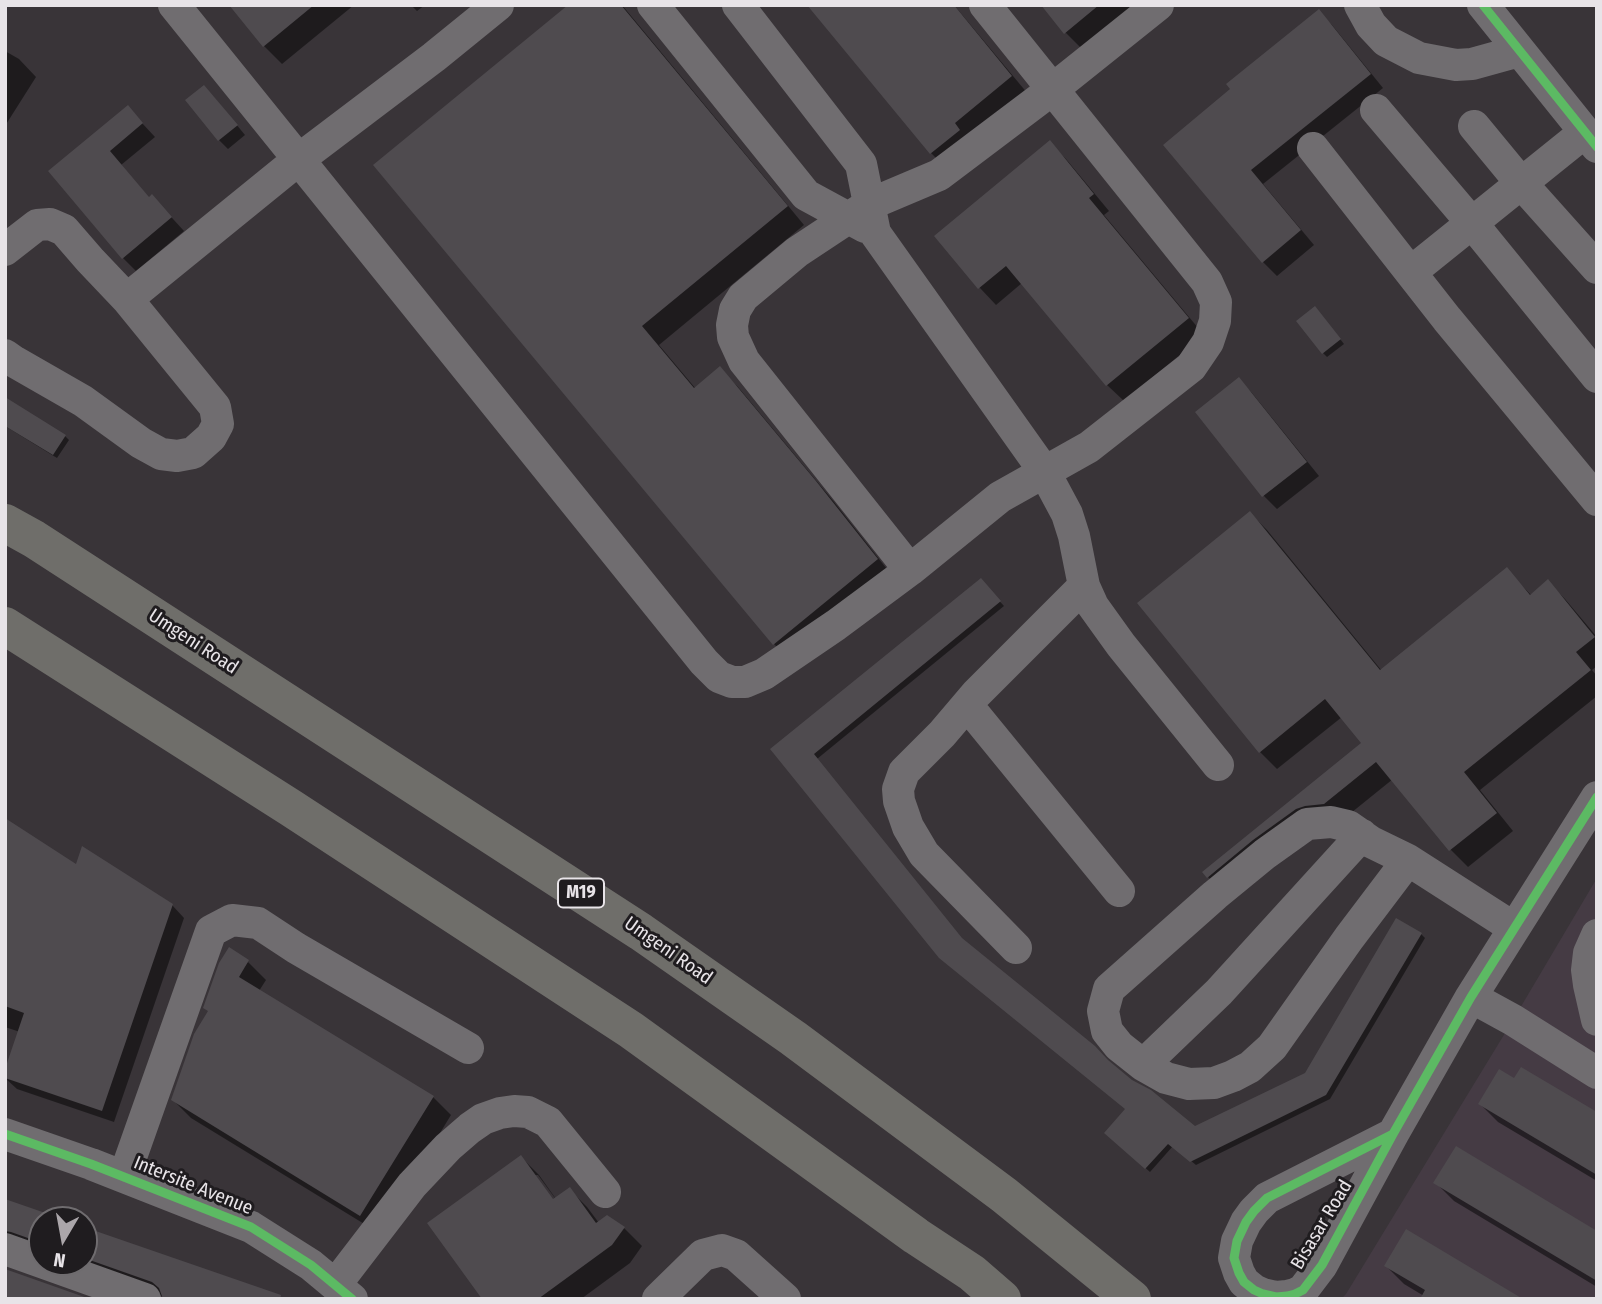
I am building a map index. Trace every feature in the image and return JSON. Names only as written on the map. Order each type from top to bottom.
[{"type":"highway","name":"Umgeni Road","points":[[5,523],[34,539],[642,932],[793,1038],[1004,1195],[1132,1299]]},
{"type":"highway","points":[[5,626],[279,800],[631,1030],[971,1273],[1002,1299]]},
{"type":"highway","points":[[916,1236],[982,1299]]},
{"type":"street","points":[[174,5],[704,662],[719,677],[732,682],[745,682],[764,674],[910,570],[1000,497],[1089,447],[1191,367],[1208,342],[1215,321],[1216,302],[1208,282],[985,5]]},
{"type":"street","points":[[127,299],[298,160],[498,5]]},
{"type":"street","points":[[653,5],[806,195],[864,219]]},
{"type":"street","points":[[738,5],[860,164],[864,219],[1044,471],[1067,514],[1084,586],[1093,606],[1218,765]]},
{"type":"street","points":[[910,570],[744,361],[733,337],[735,310],[743,298],[797,252],[864,219],[939,175],[1158,5]]},
{"type":"street","points":[[1360,5],[1371,25],[1386,41],[1419,58],[1456,65],[1472,64],[1519,51]]},
{"type":"street","points":[[1410,272],[1521,183],[1591,140],[1483,5]]},
{"type":"street","points":[[1376,110],[1597,377]]},
{"type":"street","points":[[1474,126],[1597,268]]},
{"type":"street","points":[[1313,148],[1447,319],[1597,500]]},
{"type":"street","points":[[5,250],[37,225],[50,224],[64,230],[127,299],[215,407],[218,424],[211,437],[193,453],[177,456],[161,454],[141,443],[83,401],[5,355]]},
{"type":"street","points":[[1016,948],[924,854],[908,827],[898,789],[904,772],[1084,586]]},
{"type":"street","points":[[967,705],[1119,891]]},
{"type":"street","name":"Bisasar Road","points":[[1394,1134],[1268,1198],[1254,1211],[1237,1241],[1234,1258],[1244,1282],[1263,1294],[1288,1298],[1303,1290],[1322,1265],[1471,997],[1597,797]]},
{"type":"street","points":[[1408,860],[1272,1047],[1250,1067],[1213,1083],[1189,1084],[1166,1078],[1143,1065],[1119,1046],[1107,1031],[1103,1011],[1109,989],[1225,887],[1307,824],[1331,822],[1348,826],[1371,842],[1408,860],[1514,928]]},
{"type":"street","points":[[1143,1065],[1219,992],[1362,835]]},
{"type":"street","points":[[124,1177],[211,931],[232,920],[258,923],[468,1048]]},
{"type":"street","points":[[1597,935],[1589,953],[1587,970],[1597,1020]]},
{"type":"street","points":[[1471,997],[1596,1070]]},
{"type":"street","points":[[344,1291],[412,1185],[470,1128],[483,1119],[514,1111],[528,1112],[548,1122],[605,1192]]},
{"type":"street","name":"Intersite Avenue","points":[[5,1134],[251,1227],[311,1265],[344,1291]]},
{"type":"street","points":[[5,1249],[145,1299]]},
{"type":"street","points":[[658,1299],[703,1255],[722,1250],[736,1255],[785,1299]]},
{"type":"shaded area","points":[[1597,878],[1597,1299],[1341,1299],[1513,1020]]},
{"type":"building","points":[[229,5],[314,5],[263,47]]},
{"type":"building","points":[[568,5],[621,5],[788,206],[642,326],[694,388],[720,366],[878,559],[773,645],[373,165]]},
{"type":"building","points":[[807,5],[954,5],[1012,76],[955,123],[960,130],[930,154]]},
{"type":"building","points":[[1041,5],[1099,5],[1064,34]]},
{"type":"building","points":[[1319,9],[1371,74],[1251,170],[1301,230],[1262,263],[1163,145],[1230,89],[1226,84]]},
{"type":"building","points":[[204,85],[238,125],[218,141],[185,100]]},
{"type":"building","points":[[128,105],[143,123],[110,151],[149,197],[152,194],[172,217],[122,259],[48,171]]},
{"type":"building","points":[[1050,140],[1094,194],[1089,198],[1189,318],[1106,386],[1006,266],[978,289],[934,236]]},
{"type":"building","points":[[1315,306],[1341,339],[1322,354],[1296,321]]},
{"type":"building","points":[[1239,377],[1307,462],[1262,497],[1195,412]]},
{"type":"building","points":[[5,397],[66,435],[53,455],[5,426]]},
{"type":"building","points":[[1250,511],[1380,670],[1507,567],[1530,595],[1548,579],[1595,637],[1576,652],[1591,670],[1464,772],[1497,813],[1449,851],[1376,762],[1324,804],[1296,809],[1207,878],[1202,872],[1361,743],[1325,699],[1259,753],[1137,603]]},
{"type":"building","points":[[981,578],[1001,601],[814,754],[962,938],[1095,1046],[1132,1080],[1151,1090],[1195,1126],[1305,1073],[1396,918],[1422,933],[1326,1095],[1190,1162],[1168,1144],[1145,1169],[1104,1133],[1125,1109],[939,958],[770,749]]},
{"type":"building","points":[[5,818],[76,864],[82,846],[173,904],[102,1111],[5,1078],[5,1069],[24,1013],[5,1006]]},
{"type":"building","points":[[229,947],[249,960],[239,977],[434,1096],[360,1216],[171,1100],[194,1034],[208,1011],[203,1008],[219,963]]},
{"type":"building","points":[[1521,1067],[1597,1112],[1597,1175],[1478,1104],[1499,1069],[1514,1078]]},
{"type":"building","points":[[1456,1146],[1597,1231],[1597,1281],[1433,1183]]},
{"type":"building","points":[[521,1155],[553,1199],[570,1187],[596,1223],[607,1215],[625,1227],[612,1245],[538,1299],[482,1299],[427,1223]]},
{"type":"building","points":[[5,1199],[28,1207],[28,1238],[5,1231]]},
{"type":"building","points":[[1406,1229],[1523,1299],[1420,1299],[1425,1290],[1384,1266]]},
{"type":"building","points":[[98,1232],[281,1295],[280,1299],[163,1299],[159,1288],[152,1282],[98,1263]]},
{"type":"building","points":[[5,1269],[90,1299],[5,1299]]},
{"type":"cycle path","points":[[1483,5],[1597,147]]},
{"type":"cycle path","points":[[1393,1134],[1267,1198],[1246,1222],[1237,1241],[1234,1258],[1244,1282],[1263,1294],[1287,1296],[1303,1290],[1322,1265],[1471,997],[1597,797]]},
{"type":"cycle path","points":[[5,1134],[91,1164],[251,1227],[311,1265],[352,1299]]}]
